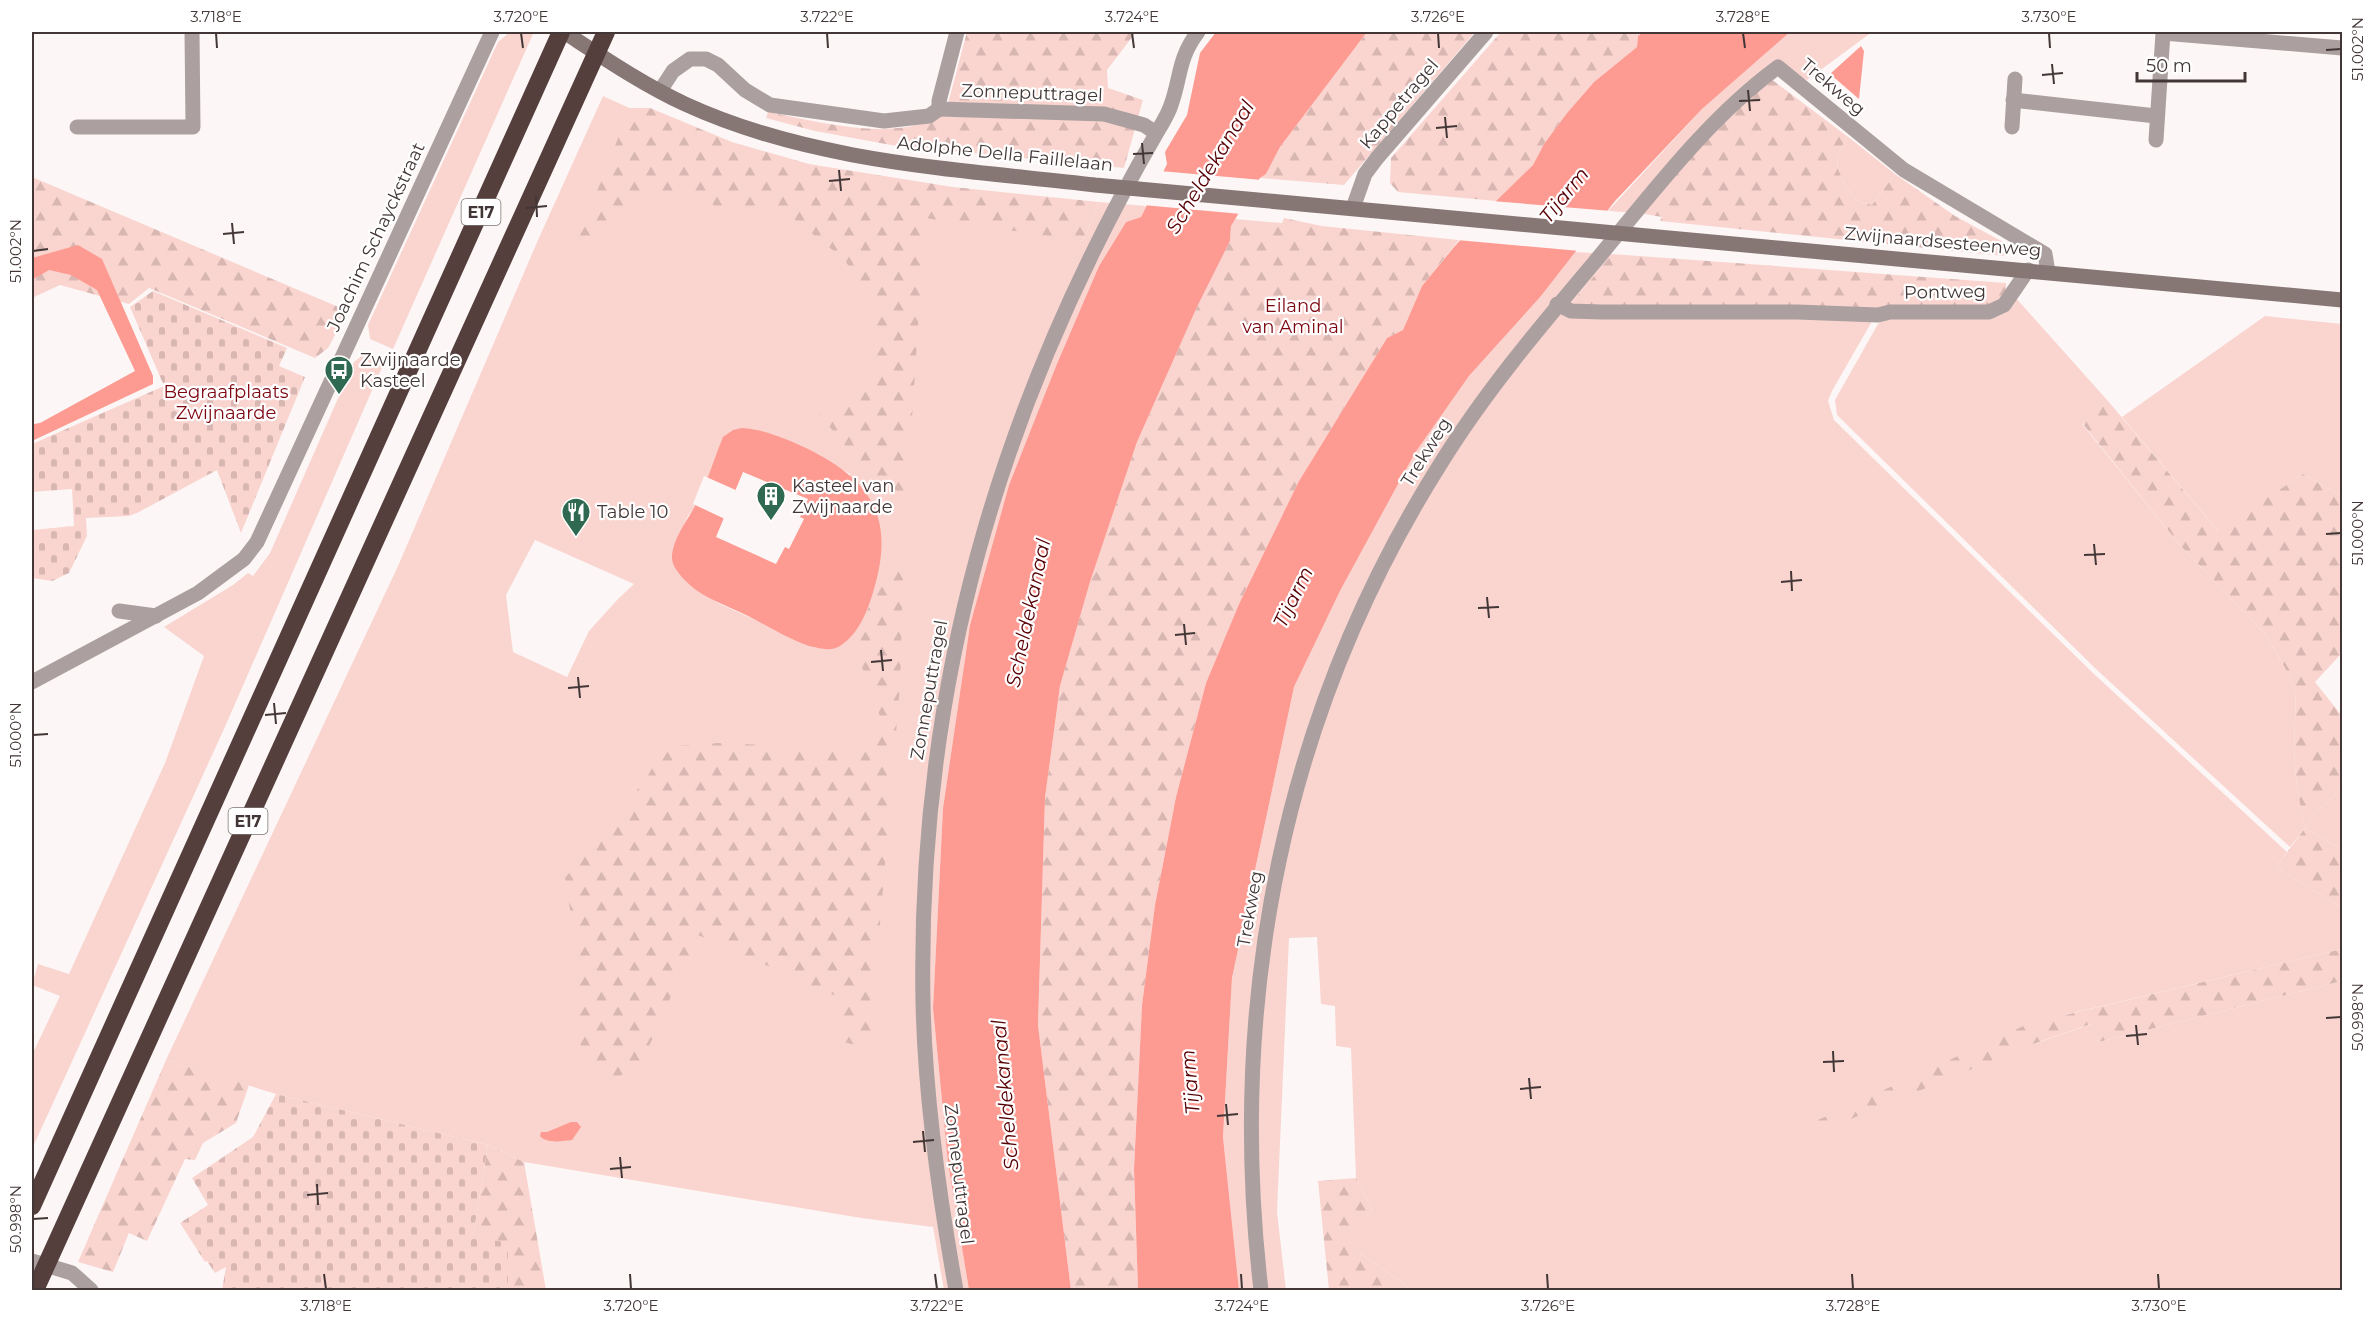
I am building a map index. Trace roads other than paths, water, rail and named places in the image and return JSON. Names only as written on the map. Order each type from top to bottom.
[{"type":"highway","name":"E17","points":[[32,1206],[563,32]]},
{"type":"highway","name":"E17","points":[[35,1290],[606,32]]},
{"type":"main road","name":"Adolphe Della Faillelaan","points":[[563,32],[638,80],[688,105],[779,138],[847,154],[902,163],[1095,185],[1540,226]]},
{"type":"main road","name":"Zwijnaardsesteenweg","points":[[1540,226],[2343,300]]},
{"type":"street","points":[[77,127],[193,127],[195,32]]},
{"type":"street","name":"Joachim Schayckstraat","points":[[32,682],[198,593],[244,559],[257,542],[492,32]]},
{"type":"street","points":[[939,109],[939,101],[957,32]]},
{"type":"street","name":"Zonneputtragel","points":[[956,1290],[936,1161],[926,1066],[923,1003],[928,831],[942,710],[977,553],[1009,450],[1044,359],[1086,264],[1105,224],[1171,107],[1183,55],[1198,32]]},
{"type":"street","name":"Kappetragel","points":[[1353,208],[1357,192],[1371,166],[1486,32]]},
{"type":"street","points":[[2156,140],[2163,33],[2343,48]]},
{"type":"street","name":"Zonneputtragel","points":[[660,91],[673,71],[690,59],[706,59],[718,65],[745,90],[770,105],[884,121],[929,116],[939,109],[1104,114],[1144,125],[1156,133]]},
{"type":"street","name":"Trekweg","points":[[1261,1290],[1251,1180],[1250,1108],[1253,1042],[1269,907],[1284,834],[1302,769],[1336,669],[1389,553],[1411,512],[1478,407],[1557,304],[1717,121],[1778,66],[1904,171],[2045,254],[2048,272]]},
{"type":"street","points":[[2012,127],[2015,80]]},
{"type":"street","points":[[2013,100],[2156,116]]},
{"type":"street","name":"Pontweg","points":[[1557,304],[1571,311],[1601,312],[1797,312],[1878,315],[1890,312],[1989,312],[2004,305],[2028,270]]},
{"type":"street","points":[[119,611],[156,616]]},
{"type":"street","points":[[32,1261],[72,1273],[91,1290]]},
{"type":"water","name":"Scheldekanaal","points":[[1216,32],[1367,32],[1280,147],[1266,174],[1260,178],[1231,226],[1230,241],[1197,307],[1137,442],[1090,582],[1060,686],[1045,798],[1038,1025],[1071,1290],[969,1290],[948,1163],[933,1008],[943,808],[970,625],[1009,485],[1056,366],[1099,266],[1126,222],[1141,217],[1167,164],[1165,152],[1187,115],[1200,53]]},
{"type":"water","name":"Tijarm","points":[[1643,32],[1790,32],[1702,109],[1615,201],[1541,296],[1469,376],[1415,453],[1340,591],[1294,687],[1232,978],[1223,1137],[1239,1290],[1138,1290],[1134,1169],[1142,1005],[1155,905],[1176,797],[1206,683],[1239,604],[1299,481],[1387,338],[1403,330],[1422,286],[1496,201],[1533,165],[1544,144],[1594,82],[1637,47],[1638,36]]},
{"type":"water","points":[[1861,46],[1864,51],[1859,99],[1830,74]]},
{"type":"water","points":[[78,245],[102,259],[153,376],[153,384],[32,441],[32,422],[40,423],[135,371],[97,290],[71,275],[49,270],[32,280],[32,258]]},
{"type":"water","points":[[742,428],[758,430],[783,438],[829,460],[862,488],[873,504],[882,542],[874,589],[858,628],[847,641],[836,648],[820,648],[801,643],[715,601],[692,587],[674,567],[672,558],[677,537],[700,496],[723,437],[733,430]],"holes":[[[743,472],[808,499],[800,517],[804,519],[789,549],[785,547],[776,564],[716,537]]]},
{"type":"water","points":[[571,1122],[577,1122],[581,1127],[572,1140],[551,1141],[540,1136],[541,1132],[547,1132]]},
{"type":"place","name":"Zwijnaarde Kasteel","points":[[339,396]]},
{"type":"place","name":"Kasteel van Zwijnaarde","points":[[771,522]]},
{"type":"place","name":"Table 10","points":[[576,538]]},
{"type":"park label","name":"Eiland van Aminal","points":[[1293,316]]},
{"type":"park label","name":"Begraafplaats Zwijnaarde","points":[[226,402]]}]
